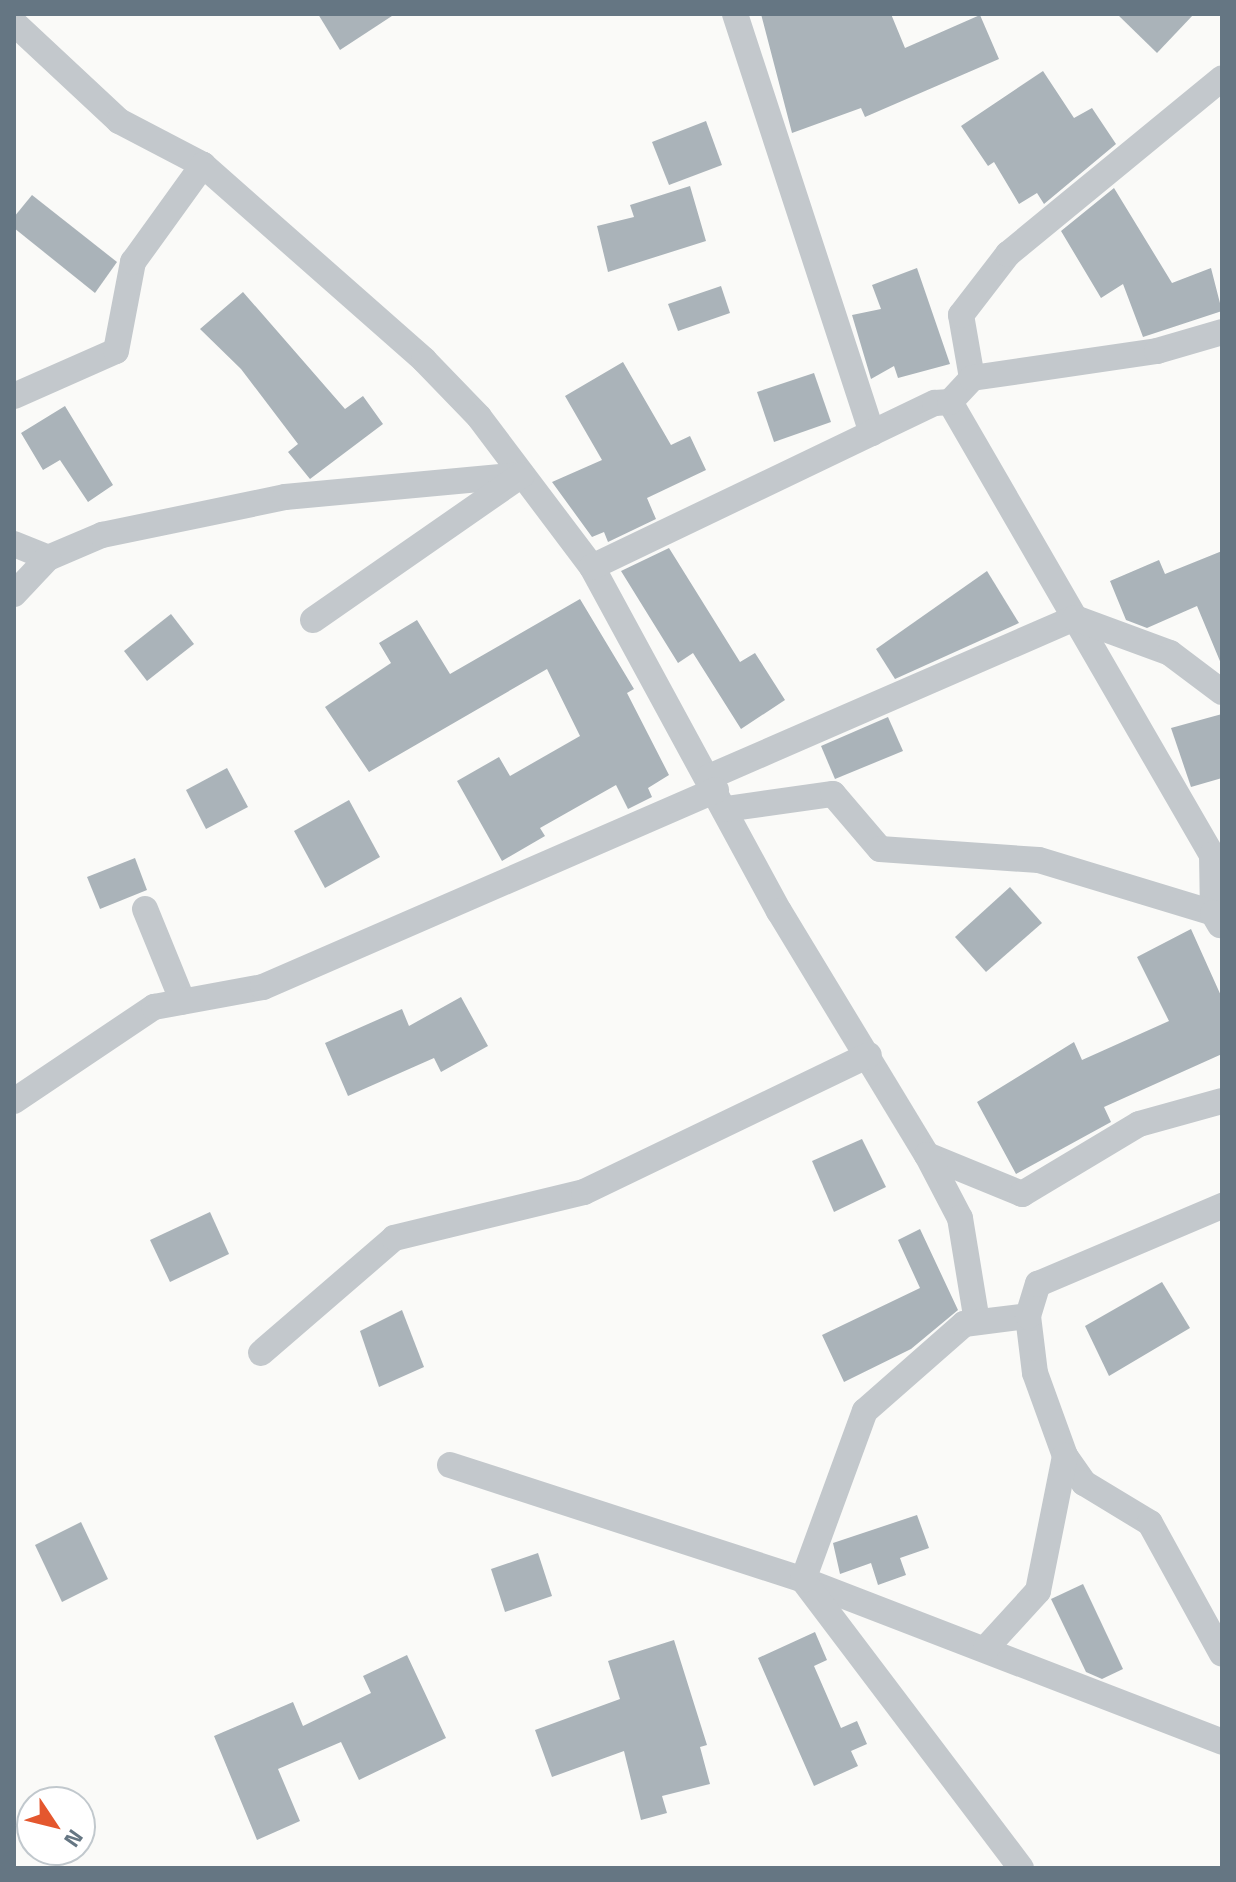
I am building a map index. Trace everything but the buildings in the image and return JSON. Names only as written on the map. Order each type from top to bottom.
[{"type":"street","points":[[735,14],[872,433]]},
{"type":"street","points":[[14,23],[119,121],[203,165],[424,360],[479,417],[592,567],[779,911],[869,1055],[960,1218],[977,1322]]},
{"type":"street","points":[[972,378],[961,315],[1008,254],[1222,78]]},
{"type":"street","points":[[14,396],[116,351],[133,262],[203,165]]},
{"type":"street","points":[[592,567],[872,433],[950,402],[972,378],[1157,351],[1222,332]]},
{"type":"street","points":[[717,792],[833,794],[880,849],[1039,860],[1218,920],[1212,855],[950,402]]},
{"type":"street","points":[[14,594],[48,558],[102,535],[285,497],[522,475]]},
{"type":"street","points":[[313,620],[522,475]]},
{"type":"street","points":[[14,544],[48,558]]},
{"type":"street","points":[[14,1101],[154,1007],[263,987],[717,792],[1075,618],[1170,653],[1222,692]]},
{"type":"street","points":[[145,909],[183,1002]]},
{"type":"street","points":[[261,1353],[394,1238],[584,1192],[869,1055]]},
{"type":"street","points":[[927,1155],[1022,1194],[1139,1124],[1222,1101]]},
{"type":"street","points":[[1222,1206],[1038,1284],[1028,1316],[1035,1373],[1065,1456],[1084,1483],[1150,1523],[1222,1654]]},
{"type":"street","points":[[803,1580],[865,1411],[964,1324],[1028,1316]]},
{"type":"street","points":[[986,1648],[1038,1591],[1065,1456]]},
{"type":"street","points":[[450,1465],[803,1580],[986,1648],[1222,1742]]},
{"type":"street","points":[[803,1580],[1021,1868]]}]
